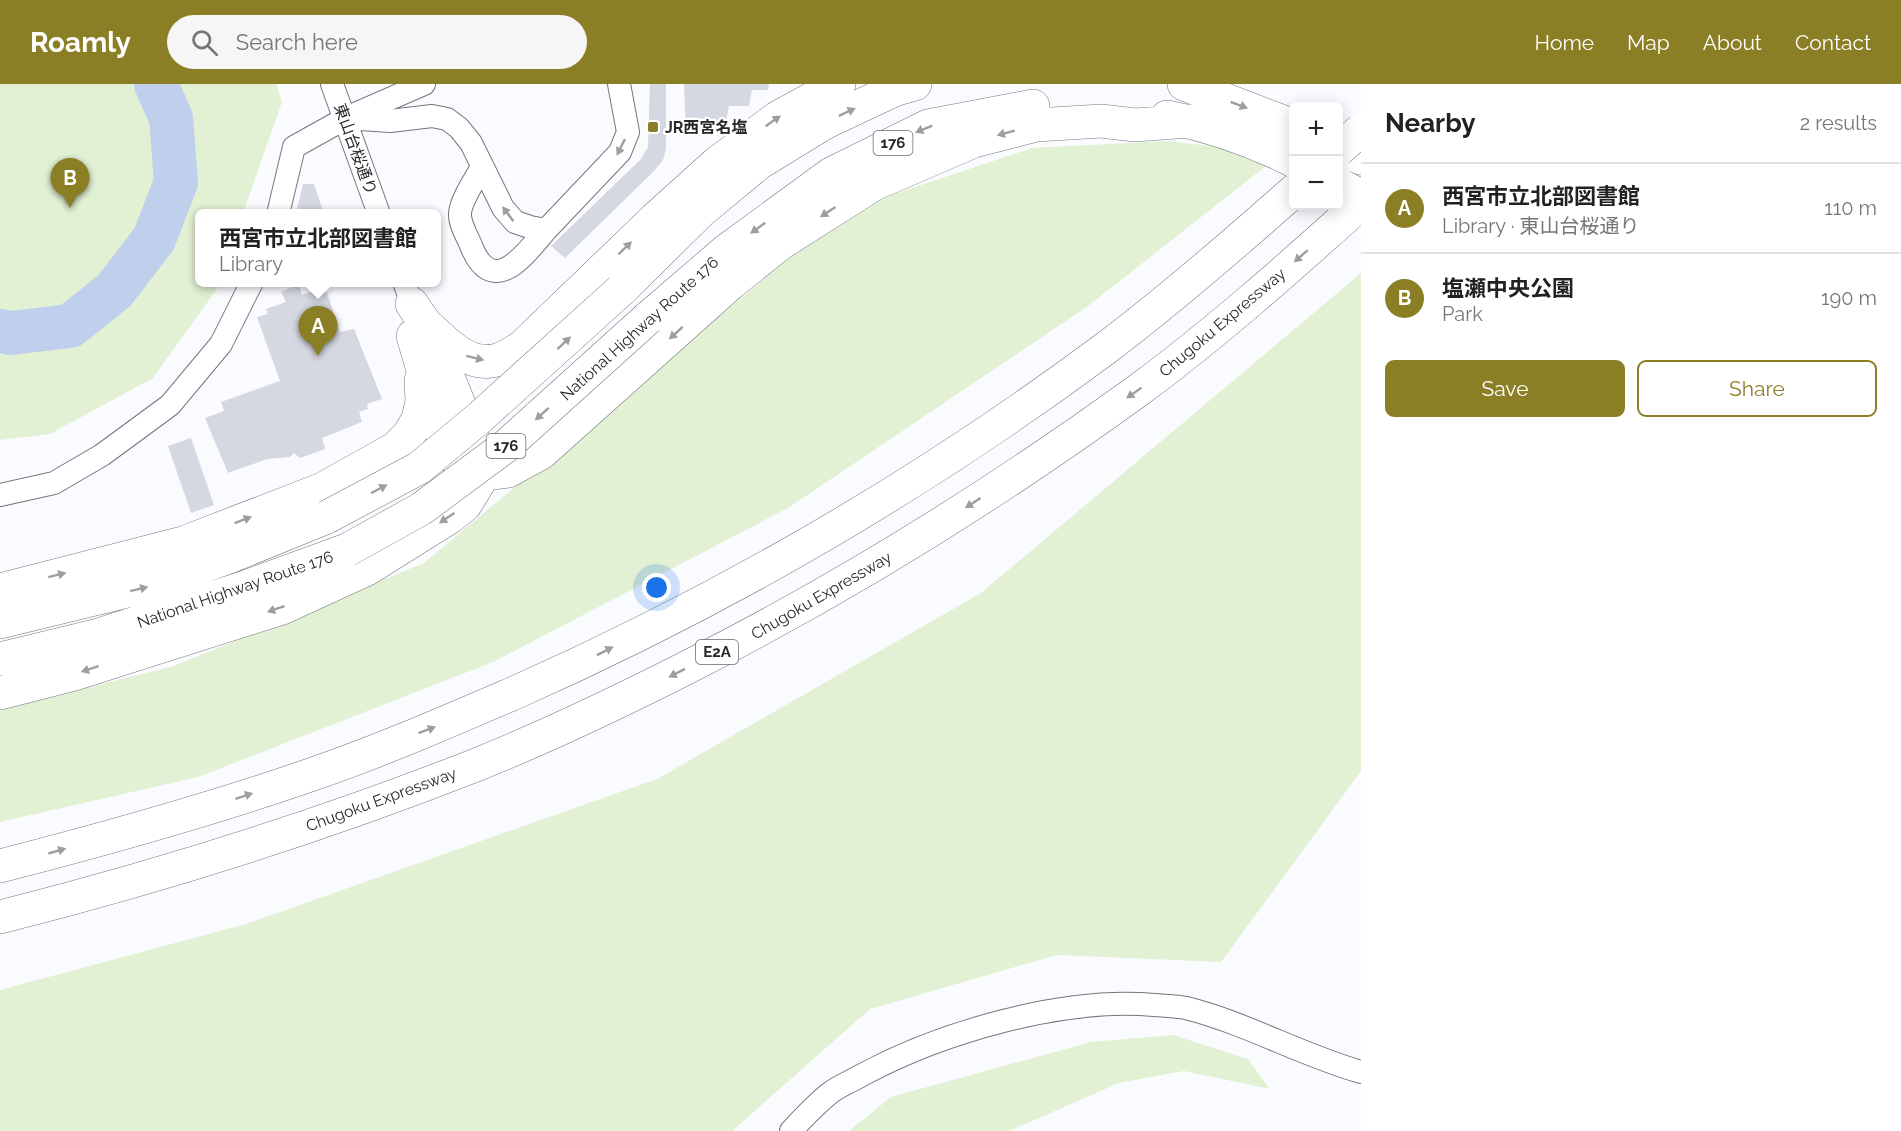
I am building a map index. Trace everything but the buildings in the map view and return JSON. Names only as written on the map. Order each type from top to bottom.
[{"type":"highway","points":[[414,312],[452,349],[473,360],[496,361],[522,347],[656,218],[717,163],[777,118],[840,84]]},
{"type":"highway","name":"National Highway Route 176","points":[[0,622],[148,586],[229,557],[327,517],[419,468],[478,420],[621,290],[701,211],[759,163],[826,122],[894,90],[915,84]]},
{"type":"highway","points":[[1184,84],[1289,124]]},
{"type":"highway","name":"National Highway Route 176","points":[[0,659],[99,635],[240,589],[346,550],[421,509],[506,446],[727,250],[831,174],[928,126],[1023,106],[1096,104],[1189,121],[1266,147],[1289,176]]},
{"type":"highway","points":[[484,474],[508,471],[541,453],[731,283],[781,243],[874,184],[974,141],[1036,124],[1101,121],[1135,125],[1189,121]]},
{"type":"highway","points":[[1343,145],[1361,130]]},
{"type":"highway","points":[[1343,151],[1361,158]]},
{"type":"highway","points":[[0,866],[183,816],[315,774],[453,720],[567,669],[724,590],[859,514],[985,435],[1108,346],[1200,273],[1289,185]]},
{"type":"highway","points":[[1343,190],[1356,205]]},
{"type":"highway","name":"Chugoku Expressway","points":[[0,916],[198,863],[333,818],[477,764],[615,704],[750,636],[890,556],[1018,474],[1133,394],[1246,304],[1356,205]]},
{"type":"highway","points":[[0,693],[74,674],[282,608],[367,569],[450,517],[465,505],[484,474],[480,453],[414,312]]},
{"type":"highway","points":[[0,590],[183,543],[323,489],[396,448],[409,435],[418,419],[422,402],[414,312]]},
{"type":"street","name":"東山台桜通り","points":[[332,84],[378,209]]},
{"type":"street","points":[[279,209],[294,147],[346,118],[424,84]]},
{"type":"street","points":[[483,167],[460,212],[462,224],[476,256],[489,269],[502,271],[519,262],[620,152],[628,132],[619,84]]},
{"type":"street","points":[[346,118],[390,121],[432,116],[447,119],[459,128],[471,143],[503,208],[515,222],[546,230]]},
{"type":"street","points":[[0,495],[54,483],[102,455],[170,405],[221,344],[250,287]]},
{"type":"street","points":[[791,1131],[831,1092],[885,1063],[983,1027],[1046,1011],[1096,1005],[1142,1004],[1185,1008],[1265,1035],[1361,1072]]},
{"type":"green space","points":[[0,84],[276,84],[282,102],[244,209],[195,209],[195,287],[218,287],[153,378],[50,434],[0,440]]},
{"type":"green space","points":[[1168,141],[1235,149],[1271,162],[1088,306],[788,508],[493,662],[198,777],[0,822],[0,709],[174,666],[424,563],[788,259],[885,197],[1032,148]]},
{"type":"green space","points":[[1361,273],[1361,771],[1221,962],[1057,955],[870,1009],[732,1131],[0,1131],[0,990],[246,924],[657,779],[981,593]]},
{"type":"green space","points":[[1173,1035],[1248,1059],[1270,1089],[1184,1071],[1119,1083],[1009,1131],[849,1131],[891,1097],[1091,1042]]},
{"type":"waterway","points":[[0,331],[11,333],[70,326],[114,291],[154,239],[176,182],[171,118],[156,84]]},
{"type":"place","name":"JR西宮名塩","points":[[653,127]]},
{"type":"place","name":"塩瀬中央公園","points":[[70,208]]},
{"type":"place","name":"西宮市立北部図書館","points":[[318,356]]}]
